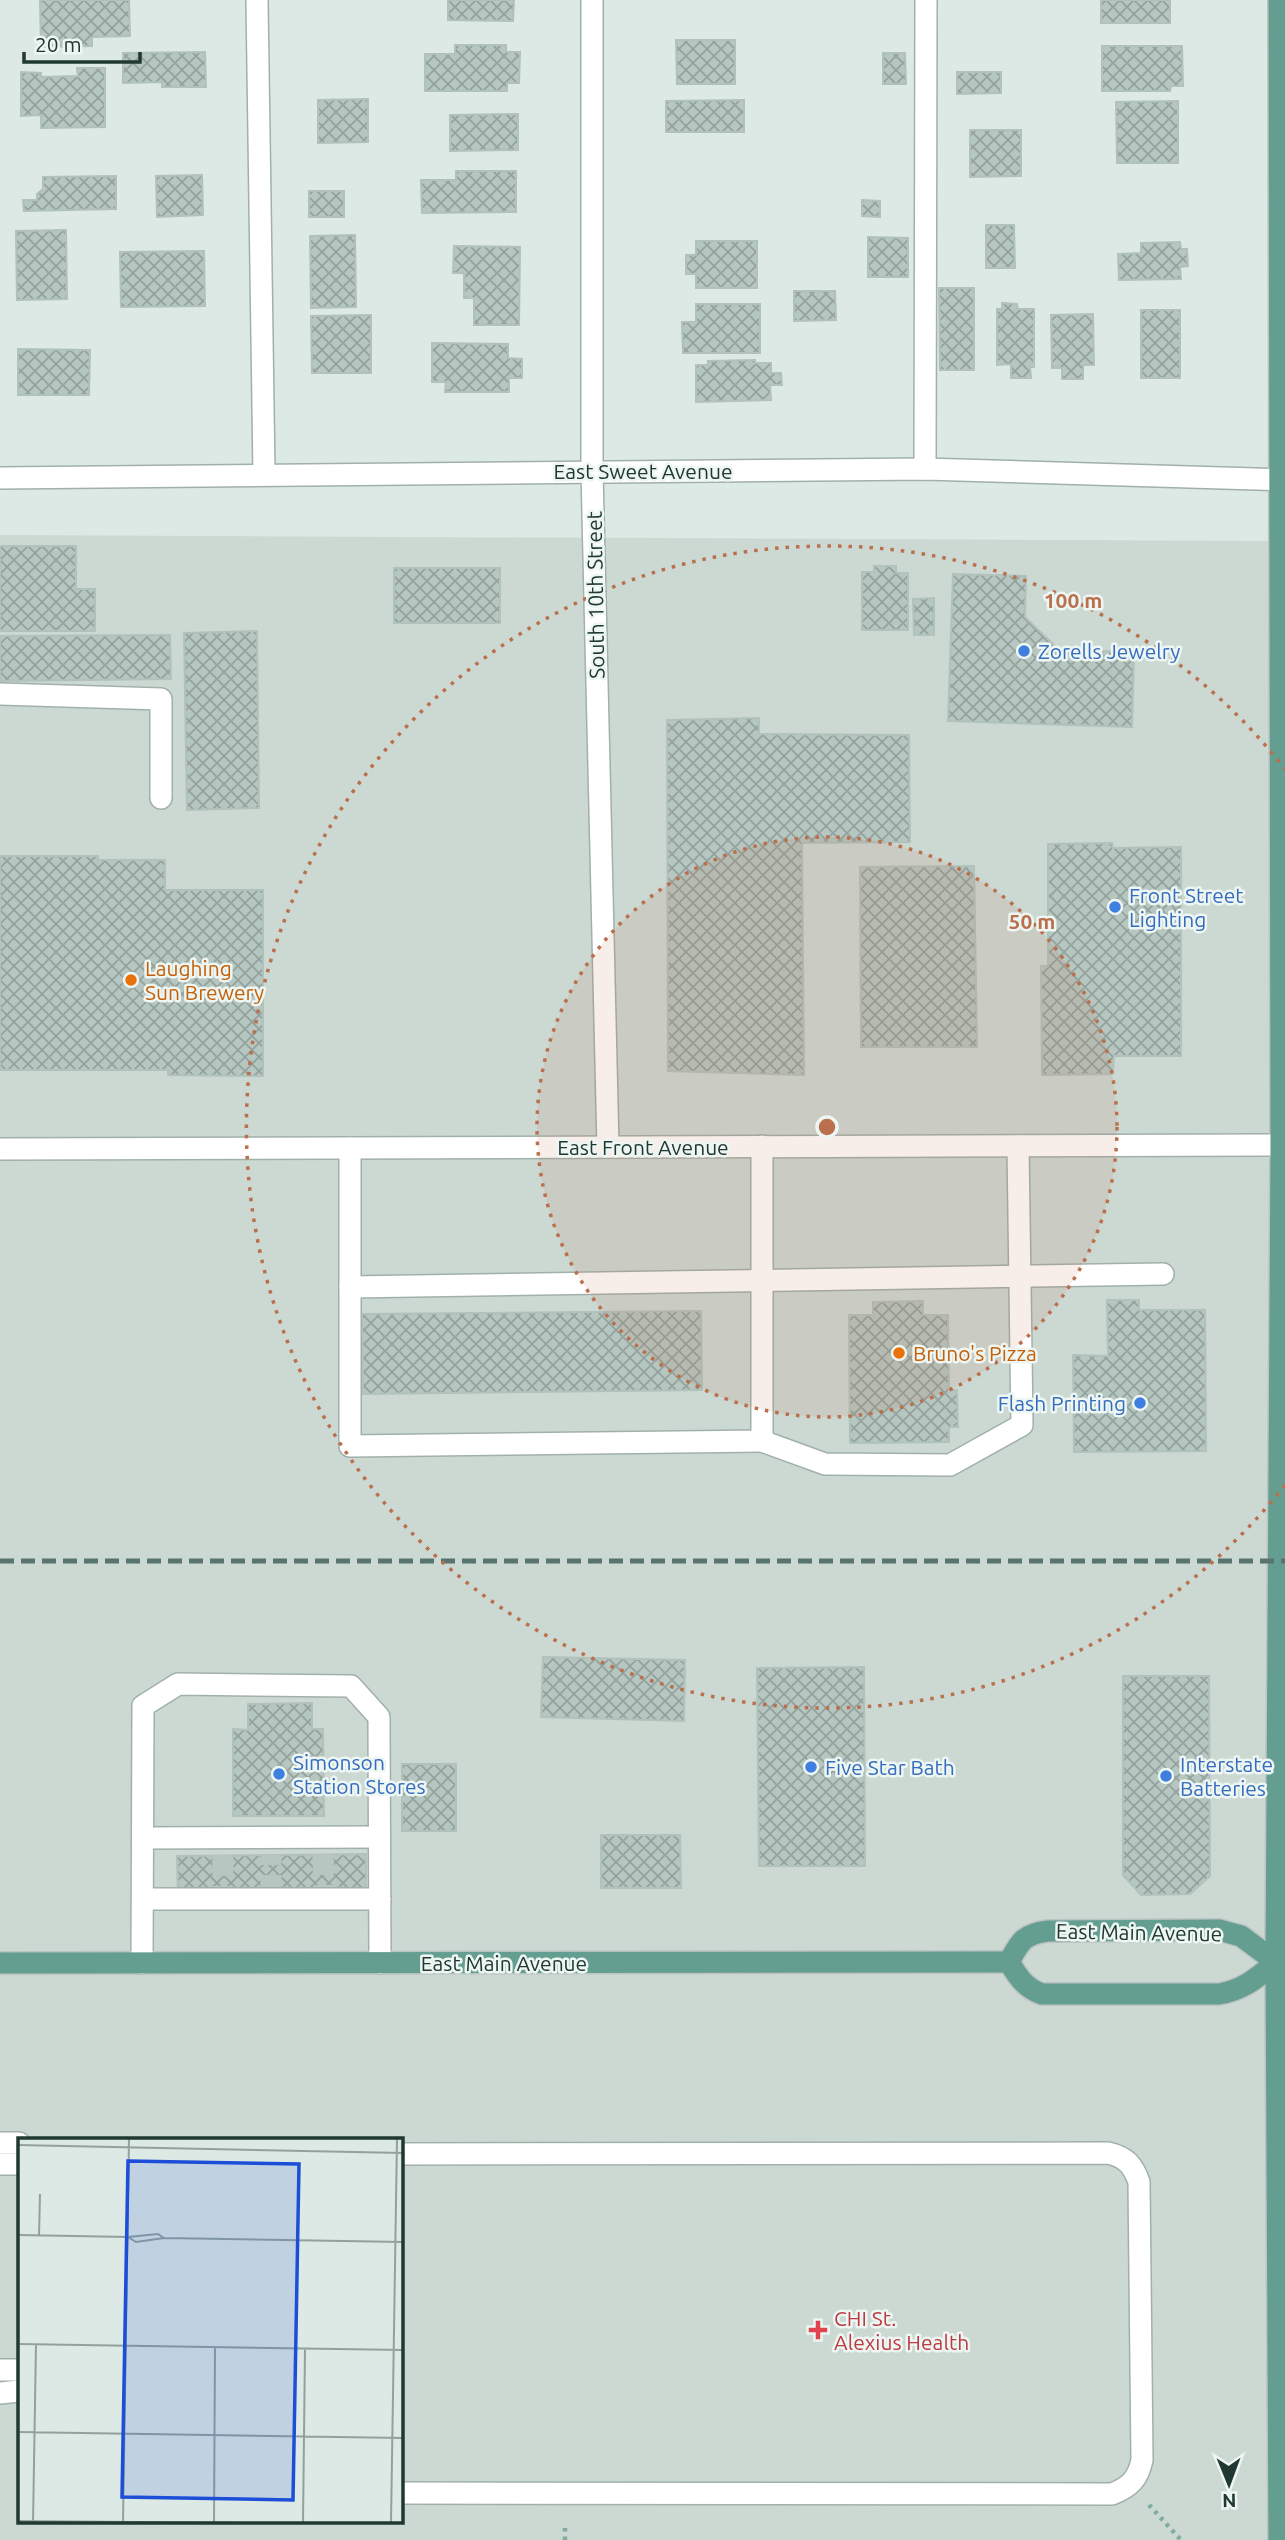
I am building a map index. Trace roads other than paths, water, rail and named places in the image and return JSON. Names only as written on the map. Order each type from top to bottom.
[{"type":"main road","points":[[1279,0],[1283,480],[1279,2540]]},
{"type":"main road","name":"East Main Avenue","points":[[0,1963],[1009,1962],[1021,1942],[1028,1935],[1037,1932],[1166,1930],[1219,1930],[1231,1933],[1250,1941],[1281,1962]]},
{"type":"main road","points":[[1009,1962],[1023,1983],[1042,1994],[1205,1994],[1239,1989],[1281,1962]]},
{"type":"street","points":[[257,0],[264,474]]},
{"type":"street","name":"South 10th Street","points":[[592,0],[592,472],[608,1147]]},
{"type":"street","points":[[925,469],[926,0]]},
{"type":"street","name":"East Sweet Avenue","points":[[0,478],[925,469],[1283,480]]},
{"type":"street","points":[[0,694],[161,699],[161,798]]},
{"type":"street","name":"East Front Avenue","points":[[0,1149],[1283,1144]]},
{"type":"street","points":[[762,1146],[762,1441]]},
{"type":"street","points":[[350,1148],[350,1446],[762,1441],[825,1464],[950,1465],[1022,1425],[1018,1146]]},
{"type":"street","points":[[350,1287],[1163,1275]]},
{"type":"street","points":[[142,1963],[143,1706],[178,1684],[351,1686],[379,1717],[380,1963]]},
{"type":"street","points":[[143,1838],[223,1846],[271,1846],[323,1845],[379,1836]]},
{"type":"street","points":[[143,1899],[380,1899]]},
{"type":"street","points":[[0,2143],[18,2143]]},
{"type":"street","points":[[402,2154],[1108,2152],[1119,2156],[1128,2161],[1139,2182],[1142,2460],[1133,2483],[1112,2494],[402,2493]]},
{"type":"street","points":[[0,2164],[18,2164]]},
{"type":"street","points":[[0,2370],[18,2370]]},
{"type":"street","points":[[0,2393],[18,2391]]},
{"type":"tunnel","points":[[323,1854],[324,1896]]},
{"type":"tunnel","points":[[223,1855],[223,1896]]},
{"type":"tunnel","points":[[271,1855],[271,1896]]},
{"type":"railway","points":[[0,1561],[1285,1561]]},
{"type":"place","name":"Zorells Jewelry","points":[[1024,651]]},
{"type":"place","name":"Front Street Lighting","points":[[1115,907]]},
{"type":"place","name":"Laughing Sun Brewery","points":[[131,980]]},
{"type":"place","name":"Bruno's Pizza","points":[[899,1353]]},
{"type":"place","name":"Flash Printing","points":[[1140,1403]]},
{"type":"place","name":"Five Star Bath","points":[[811,1767]]},
{"type":"place","name":"Simonson Station Stores","points":[[279,1774]]},
{"type":"place","name":"Interstate Batteries","points":[[1166,1776]]},
{"type":"place","name":"CHI St. Alexius Health","points":[[818,2330]]}]
